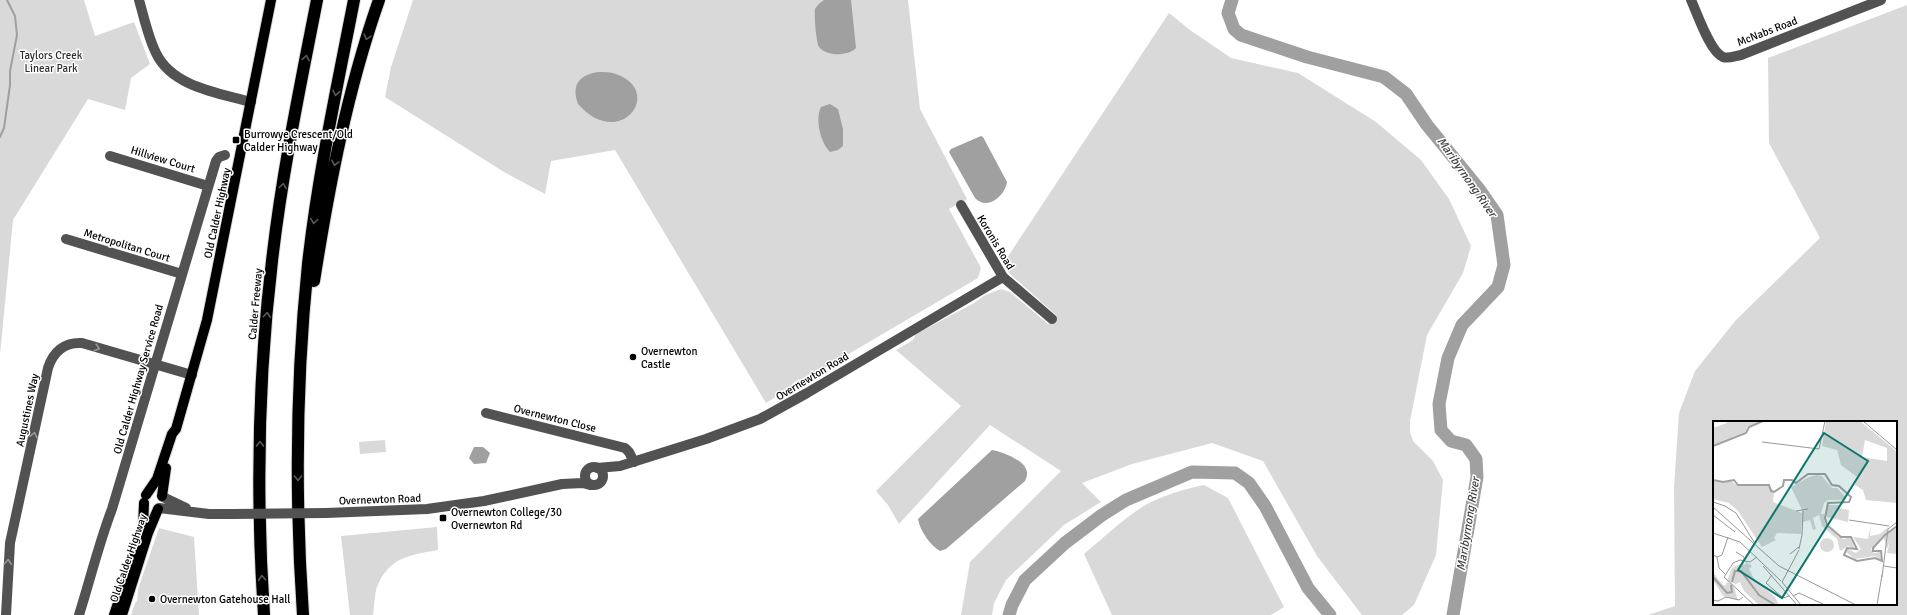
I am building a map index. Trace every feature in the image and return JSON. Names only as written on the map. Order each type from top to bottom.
[{"type":"highway","name":"Calder Freeway","points":[[264,615],[259,483],[261,405],[266,321],[272,261],[284,177],[317,0]]},
{"type":"highway","points":[[303,615],[299,534],[299,425],[302,347],[309,256],[330,124],[354,0]]},
{"type":"highway","points":[[299,425],[302,382],[312,298],[329,192],[348,106],[379,0]]},
{"type":"main road","name":"Old Calder Highway","points":[[114,615],[143,528],[145,499],[157,479],[172,434],[176,429],[207,320],[252,102],[271,0]]},
{"type":"main road","name":"Old Calder Highway","points":[[162,496],[164,475],[178,436],[176,429]]},
{"type":"main road","points":[[154,491],[162,496],[163,503],[158,509],[150,509],[145,499],[154,491]]},
{"type":"main road","name":"Old Calder Highway","points":[[122,615],[148,533],[158,509]]},
{"type":"street","points":[[139,0],[155,52],[166,69],[186,83],[252,102]]},
{"type":"street","name":"McNabs Road","points":[[1691,0],[1712,46],[1718,54],[1725,58],[1741,55],[1881,0]]},
{"type":"street","name":"Old Calder Highway Service Road","points":[[79,615],[87,583],[103,540],[107,520],[112,509],[208,186],[217,159],[225,155]]},
{"type":"street","name":"Hillview Court","points":[[110,156],[208,186]]},
{"type":"street","name":"Koronis Road","points":[[961,205],[1002,276],[1052,319]]},
{"type":"street","name":"Metropolitan Court","points":[[66,239],[182,274]]},
{"type":"street","name":"Overnewton Road","points":[[597,468],[627,464],[706,439],[767,416],[1002,276]]},
{"type":"street","name":"Augustines Way","points":[[6,615],[10,543],[48,368],[53,356],[61,348],[76,343],[192,375]]},
{"type":"street","name":"Overnewton Close","points":[[486,413],[627,449],[627,464]]},
{"type":"street","name":"Overnewton Road","points":[[602,479],[627,464]]},
{"type":"street","points":[[589,468],[597,468],[601,471],[602,479],[598,484],[590,485],[585,480],[586,472],[589,468]]},
{"type":"street","name":"Overnewton Road","points":[[562,484],[586,472]]},
{"type":"street","name":"Overnewton Road","points":[[158,509],[232,514],[393,511],[444,507],[503,498],[562,484],[584,483],[590,485]]},
{"type":"street","name":"Overnewton Road","points":[[162,496],[198,512]]},
{"type":"green space","name":"Taylors Creek Linear Park","points":[[0,0],[84,0],[95,36],[134,22],[150,64],[131,78],[125,110],[88,99],[13,220],[0,355]]},
{"type":"green space","points":[[413,0],[908,0],[920,109],[967,199],[949,209],[981,268],[978,278],[801,382],[799,379],[792,384],[791,388],[766,403],[615,150],[551,161],[545,194],[504,172],[385,97],[391,67]]},
{"type":"green space","points":[[1907,5],[1907,615],[1648,615],[1675,606],[1674,487],[1679,413],[1695,371],[1736,320],[1820,238],[1769,143],[1768,58]]},
{"type":"green space","points":[[1169,13],[1190,30],[1231,58],[1298,73],[1376,122],[1421,160],[1449,199],[1471,246],[1463,273],[1427,335],[1410,421],[1410,432],[1413,441],[1433,461],[1443,480],[1436,555],[1414,605],[1402,615],[1362,615],[1317,556],[1263,461],[1212,443],[1132,464],[1082,483],[1101,502],[1064,525],[1006,580],[994,603],[992,615],[961,615],[970,562],[1061,471],[990,425],[899,524],[888,505],[876,491],[961,406],[896,350],[913,340],[916,334],[974,303],[985,295],[1001,289],[1010,292],[1048,324],[1056,315],[1010,274],[1003,264]]},
{"type":"green space","points":[[385,440],[386,452],[360,454],[359,442]]},
{"type":"green space","points":[[1204,485],[1228,498],[1284,607],[1271,615],[1112,615],[1084,554],[1124,520],[1142,507],[1170,494]]},
{"type":"green space","points":[[437,527],[438,550],[410,556],[394,563],[382,577],[377,587],[373,615],[350,615],[341,536]]},
{"type":"green space","points":[[159,528],[194,537],[199,615],[131,615],[136,601],[137,602],[138,589]]},
{"type":"shaded area","points":[[824,0],[851,0],[856,48],[848,53],[832,54],[819,47],[817,40],[815,9]]},
{"type":"shaded area","points":[[610,72],[616,74],[630,82],[637,93],[637,104],[631,113],[621,120],[609,122],[594,117],[578,104],[576,97],[576,86],[578,82],[581,78],[591,73]]},
{"type":"shaded area","points":[[830,104],[838,109],[843,129],[843,146],[838,150],[830,152],[826,148],[821,137],[818,118],[821,107]]},
{"type":"shaded area","points":[[981,136],[983,137],[1007,182],[1006,187],[999,197],[985,203],[980,202],[975,198],[949,152],[951,149]]},
{"type":"shaded area","points":[[474,447],[483,447],[490,453],[486,463],[474,464],[469,458]]},
{"type":"shaded area","points":[[992,450],[1006,454],[1021,462],[1027,472],[1025,481],[946,549],[940,551],[926,537],[918,519]]},
{"type":"waterway","points":[[0,137],[4,128],[10,85],[10,71],[17,35],[15,16],[7,0]]},
{"type":"waterway","name":"Maribyrnong River","points":[[1232,0],[1228,13],[1234,29],[1241,35],[1307,57],[1384,77],[1406,94],[1427,125],[1479,189],[1497,215],[1504,265],[1498,287],[1462,325],[1448,358],[1439,404],[1441,430],[1451,441],[1466,445],[1476,459],[1477,477],[1453,615]]},
{"type":"waterway","name":"Maribyrnong River","points":[[1009,615],[1012,605],[1025,580],[1065,543],[1102,515],[1126,500],[1192,472],[1235,473],[1249,483],[1265,506],[1308,588],[1330,615]]},
{"type":"place","name":"Burrowye Crescent/Old Calder Highway","points":[[236,140]]},
{"type":"place","name":"Overnewton Castle","points":[[633,357]]},
{"type":"place","name":"Overnewton College/30 Overnewton Rd","points":[[443,518]]},
{"type":"place","name":"Overnewton Gatehouse Hall","points":[[152,599]]}]
